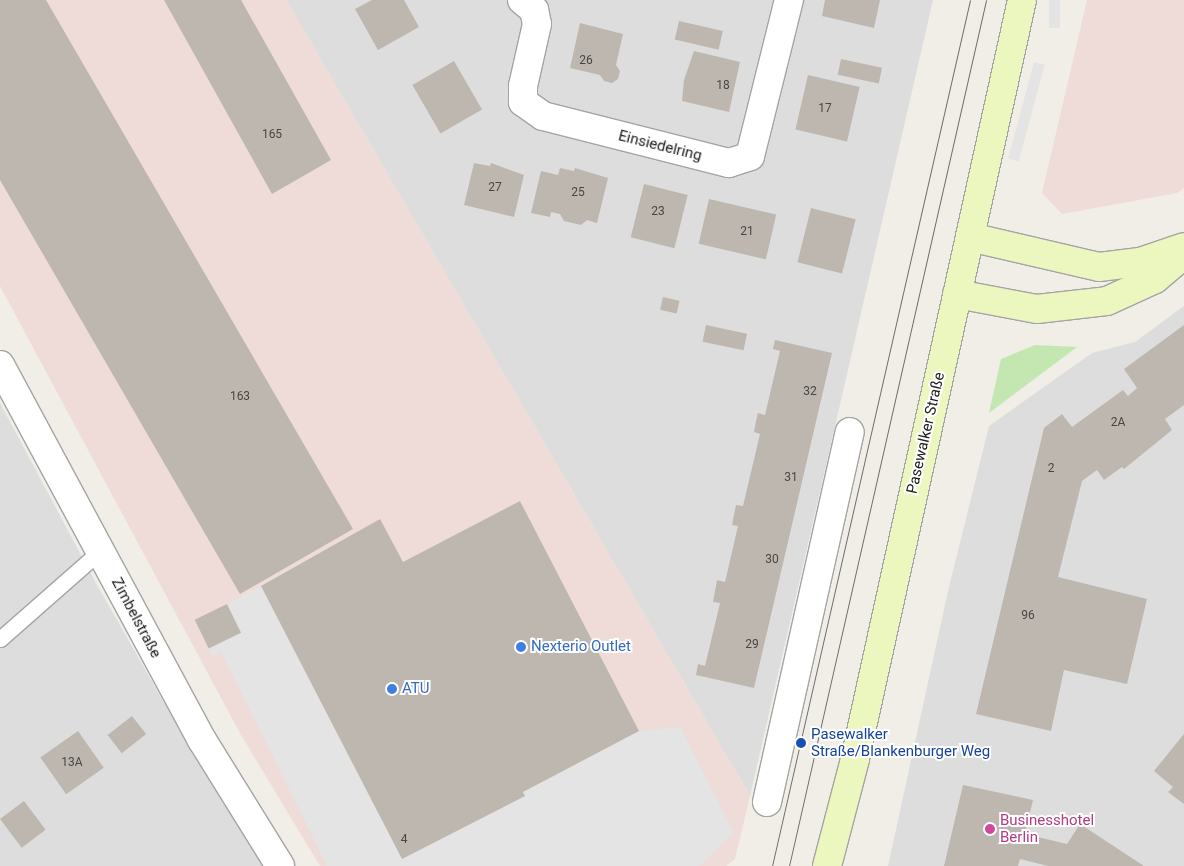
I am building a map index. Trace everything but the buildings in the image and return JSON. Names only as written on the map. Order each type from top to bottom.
[{"type":"main road","name":"Pasewalker Straße","points":[[827,866],[855,759],[1022,0]]},
{"type":"main road","points":[[970,237],[1099,267],[1140,262],[1184,247]]},
{"type":"main road","points":[[957,294],[1037,309],[1107,301],[1155,280],[1184,255]]},
{"type":"street","name":"Einsiedelring","points":[[522,0],[534,10],[537,24],[523,86],[523,102],[542,116],[729,163],[750,156],[789,0]]},
{"type":"street","name":"Zimbelstraße","points":[[0,365],[202,740],[280,866]]},
{"type":"street","points":[[767,802],[850,432]]},
{"type":"lane","points":[[0,639],[100,551]]},
{"type":"shaded area","points":[[0,0],[286,0],[750,796],[735,859],[726,866],[320,866],[241,735],[0,286]]},
{"type":"shaded area","points":[[286,0],[933,0],[750,796]]},
{"type":"shaded area","points":[[1049,0],[1060,0],[1060,28],[1049,28]]},
{"type":"shaded area","points":[[1087,0],[1184,0],[1184,188],[1177,193],[1062,214],[1042,193]]},
{"type":"shaded area","points":[[1034,62],[1045,65],[1019,161],[1008,159]]},
{"type":"shaded area","points":[[1184,306],[1184,866],[888,866],[948,591],[989,426],[1092,353],[1135,342]]},
{"type":"shaded area","points":[[0,403],[97,585],[194,755],[264,866],[0,866]]},
{"type":"shaded area","points":[[261,586],[402,859],[524,796],[523,792],[639,731],[680,727],[734,833],[699,866],[327,866],[221,652],[212,656],[195,621]]},
{"type":"green space","points":[[1035,345],[1077,347],[989,413],[1001,359]]},
{"type":"tram line","points":[[772,866],[970,0]]},
{"type":"tram line","points":[[789,866],[986,0]]},
{"type":"place","name":"Nexterio Outlet","points":[[521,647]]},
{"type":"place","name":"ATU","points":[[392,689]]},
{"type":"place","name":"Pasewalker Straße/Blankenburger Weg","points":[[801,743]]},
{"type":"place","name":"Businesshotel Berlin","points":[[990,829]]}]
